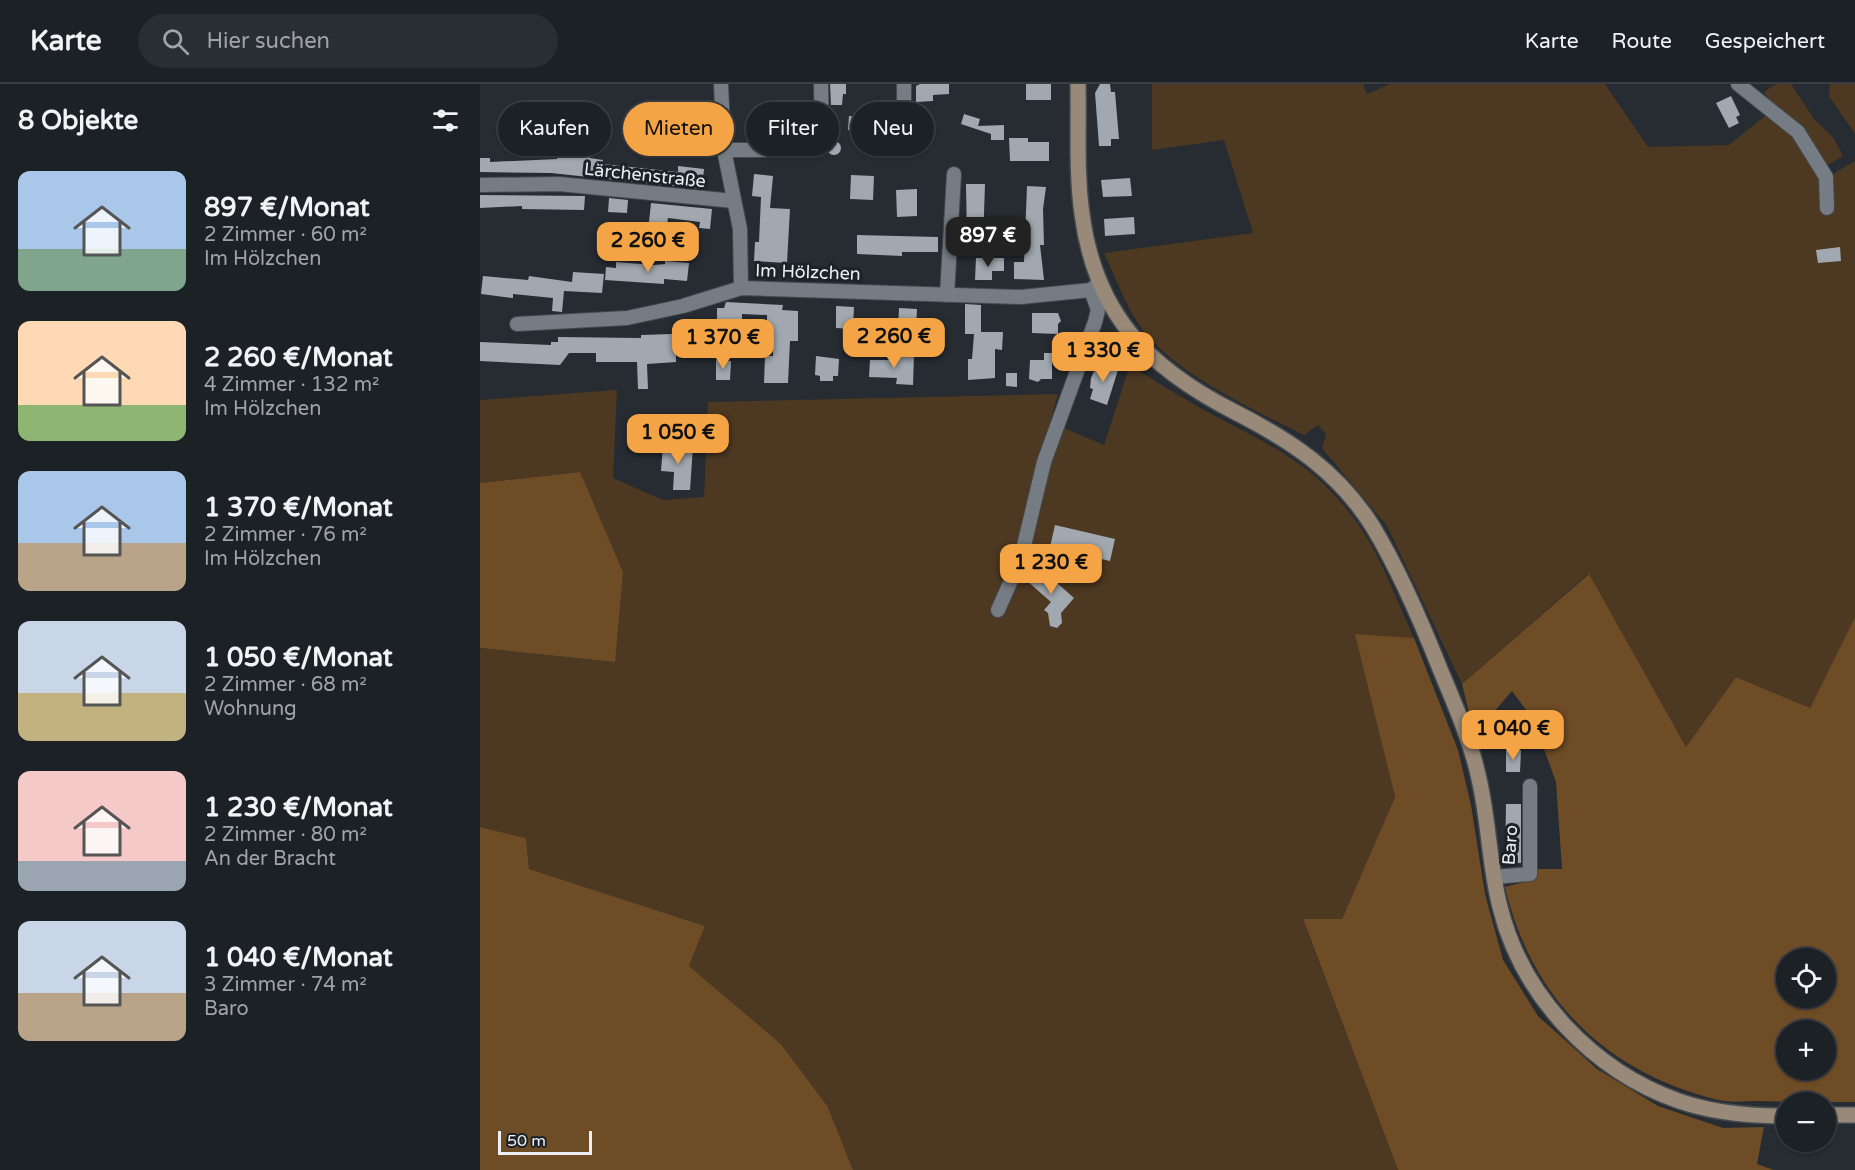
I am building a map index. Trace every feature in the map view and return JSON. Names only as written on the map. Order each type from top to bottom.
[{"type":"main road","points":[[1078,84],[1081,211],[1095,286],[1120,320],[1168,373],[1200,394],[1302,450],[1332,474],[1360,507],[1383,545],[1422,625],[1469,743],[1480,780],[1494,877],[1509,935],[1524,969],[1542,998],[1578,1039],[1605,1061],[1649,1089],[1694,1106],[1748,1116],[1776,1116]]},
{"type":"main road","points":[[1836,1115],[1855,1115]]},
{"type":"street","points":[[721,84],[722,102]]},
{"type":"street","points":[[734,150],[813,150],[822,138],[821,84]]},
{"type":"street","points":[[904,84],[904,102]]},
{"type":"street","points":[[1738,84],[1798,132],[1826,177],[1827,208]]},
{"type":"street","points":[[725,156],[740,229],[741,288]]},
{"type":"street","points":[[947,295],[954,174]]},
{"type":"street","name":"Lärchenstraße","points":[[480,185],[559,184],[734,201]]},
{"type":"street","points":[[998,610],[1021,558],[1044,462],[1095,322],[1098,310],[1095,286]]},
{"type":"street","name":"Im Hölzchen","points":[[517,324],[627,318],[683,306],[741,288],[1021,297],[1095,286]]},
{"type":"street","name":"Baro","points":[[1494,877],[1530,874],[1530,786]]},
{"type":"shaded area","points":[[1152,84],[1363,84],[1367,94],[1390,84],[1605,84],[1648,147],[1729,145],[1775,108],[1764,92],[1776,84],[1791,84],[1814,119],[1833,137],[1843,156],[1826,166],[1831,175],[1855,161],[1855,617],[1810,708],[1736,677],[1686,747],[1588,574],[1462,684],[1387,526],[1322,448],[1326,434],[1318,425],[1304,435],[1214,388],[1191,373],[1152,341],[1128,306],[1104,253],[1253,233],[1224,140],[1152,150]]},
{"type":"shaded area","points":[[1830,84],[1855,84],[1855,134],[1829,96]]},
{"type":"shaded area","points":[[1130,365],[1188,401],[1279,450],[1315,476],[1332,492],[1369,541],[1414,638],[1356,635],[1395,797],[1342,919],[1303,920],[1398,1170],[853,1170],[828,1107],[781,1044],[689,966],[705,926],[529,869],[526,838],[480,827],[480,648],[614,662],[580,472],[480,483],[480,400],[617,390],[613,478],[663,500],[704,497],[708,402],[1058,394],[1050,422],[1104,445]]},
{"type":"shaded area","points":[[580,472],[623,572],[615,662],[480,648],[480,483]]},
{"type":"shaded area","points":[[1589,574],[1686,747],[1736,677],[1810,708],[1855,617],[1855,1102],[1836,1102],[1836,1092],[1776,1092],[1776,1101],[1718,1100],[1678,1088],[1642,1071],[1609,1050],[1580,1025],[1555,996],[1534,964],[1517,927],[1505,887],[1535,879],[1534,869],[1562,869],[1556,782],[1533,719],[1512,691],[1485,722],[1472,725],[1462,684]]},
{"type":"shaded area","points":[[1355,634],[1414,638],[1458,750],[1471,805],[1485,894],[1503,960],[1538,1016],[1597,1069],[1658,1106],[1723,1128],[1764,1127],[1757,1164],[1774,1170],[1398,1170],[1303,919],[1342,919],[1395,797]]},
{"type":"shaded area","points":[[480,827],[526,838],[529,869],[705,926],[689,966],[781,1044],[828,1107],[853,1170],[480,1170]]},
{"type":"building","points":[[830,84],[846,84],[846,94],[843,94],[842,105],[839,105],[839,102],[831,102]]},
{"type":"building","points":[[949,84],[949,94],[933,95],[933,101],[916,102],[916,86]]},
{"type":"building","points":[[1026,84],[1051,84],[1051,100],[1026,100]]},
{"type":"building","points":[[1100,84],[1110,84],[1111,92],[1115,92],[1119,139],[1111,139],[1111,146],[1099,146],[1095,93]]},
{"type":"building","points":[[1731,96],[1740,115],[1736,117],[1739,123],[1729,128],[1716,103]]},
{"type":"building","points":[[687,101],[712,102],[687,102]]},
{"type":"building","points":[[964,114],[980,119],[978,126],[1004,125],[1004,140],[991,140],[991,134],[961,124]]},
{"type":"building","points":[[849,116],[851,116],[851,130],[848,130]]},
{"type":"building","points":[[1009,138],[1028,138],[1028,142],[1049,142],[1049,161],[1010,161]]},
{"type":"building","points":[[557,156],[590,156],[603,160],[602,164],[678,172],[678,166],[704,169],[702,189],[551,173],[480,172],[480,158],[490,158],[490,162],[557,159]]},
{"type":"building","points":[[754,174],[773,176],[770,208],[790,209],[787,263],[754,261],[755,242],[759,242],[761,197],[752,196]]},
{"type":"building","points":[[851,175],[874,176],[873,200],[850,199]]},
{"type":"building","points":[[1130,178],[1132,196],[1103,197],[1101,180]]},
{"type":"building","points":[[966,184],[985,184],[983,242],[967,242]]},
{"type":"building","points":[[1027,186],[1046,187],[1043,209],[1044,245],[1040,245],[1044,280],[1014,279],[1014,262],[1024,262]]},
{"type":"building","points":[[917,189],[917,216],[897,217],[896,190]]},
{"type":"building","points":[[480,195],[585,196],[584,210],[522,209],[522,206],[480,208]]},
{"type":"building","points":[[609,198],[628,200],[627,213],[608,212]]},
{"type":"building","points":[[651,203],[712,209],[710,229],[699,228],[700,222],[668,218],[667,224],[649,222]]},
{"type":"building","points":[[1134,217],[1135,234],[1105,236],[1104,219]]},
{"type":"building","points":[[857,235],[938,237],[938,252],[902,252],[902,256],[857,254]]},
{"type":"building","points":[[1840,247],[1841,261],[1818,263],[1816,250]]},
{"type":"building","points":[[976,258],[1004,258],[1004,271],[992,271],[992,280],[975,280]]},
{"type":"building","points":[[665,261],[689,263],[687,281],[664,279],[664,284],[605,280],[606,267],[616,268],[616,262],[654,265],[665,264]]},
{"type":"building","points":[[573,272],[604,274],[602,293],[564,291],[562,312],[552,311],[553,298],[513,294],[513,298],[481,294],[483,276],[528,280],[529,276],[572,282]]},
{"type":"building","points":[[726,302],[783,305],[782,310],[798,311],[798,341],[790,341],[788,383],[764,383],[765,356],[773,356],[773,334],[767,334],[767,315],[742,314],[742,327],[717,325],[717,308],[724,308]]},
{"type":"building","points":[[965,304],[981,305],[981,332],[1003,332],[1002,350],[995,349],[995,378],[968,380],[968,359],[972,359],[974,334],[965,334]]},
{"type":"building","points":[[836,306],[854,307],[853,329],[836,328]]},
{"type":"building","points":[[899,308],[917,309],[916,331],[898,330]]},
{"type":"building","points":[[1032,313],[1058,313],[1061,321],[1058,324],[1058,334],[1032,333]]},
{"type":"building","points":[[672,334],[672,340],[676,340],[676,362],[647,364],[648,389],[638,389],[637,362],[596,362],[596,353],[569,353],[560,365],[480,361],[480,342],[551,345],[551,342],[558,342],[558,337],[641,338],[641,335]]},
{"type":"building","points":[[1044,353],[1061,353],[1061,362],[1052,362],[1052,379],[1041,379],[1038,382],[1029,379],[1030,360],[1044,360]]},
{"type":"building","points":[[897,354],[914,355],[913,385],[896,384],[897,378],[869,377],[870,360],[897,360]]},
{"type":"building","points":[[816,356],[839,359],[838,376],[833,376],[833,381],[820,381],[820,376],[815,375]]},
{"type":"building","points":[[716,360],[731,361],[730,380],[716,380]]},
{"type":"building","points":[[1098,363],[1118,370],[1107,405],[1090,399],[1093,389],[1090,388],[1091,378]]},
{"type":"building","points":[[1006,373],[1017,373],[1017,387],[1006,386]]},
{"type":"building","points":[[663,445],[693,446],[690,490],[673,490],[674,472],[661,471]]},
{"type":"building","points":[[1055,525],[1115,539],[1110,561],[1050,547]]},
{"type":"building","points":[[1038,566],[1074,598],[1061,613],[1062,623],[1057,628],[1050,626],[1048,613],[1044,610],[1051,602],[1026,580]]},
{"type":"building","points":[[1506,750],[1521,750],[1520,772],[1506,772]]},
{"type":"building","points":[[1506,804],[1521,804],[1521,863],[1505,862]]}]
